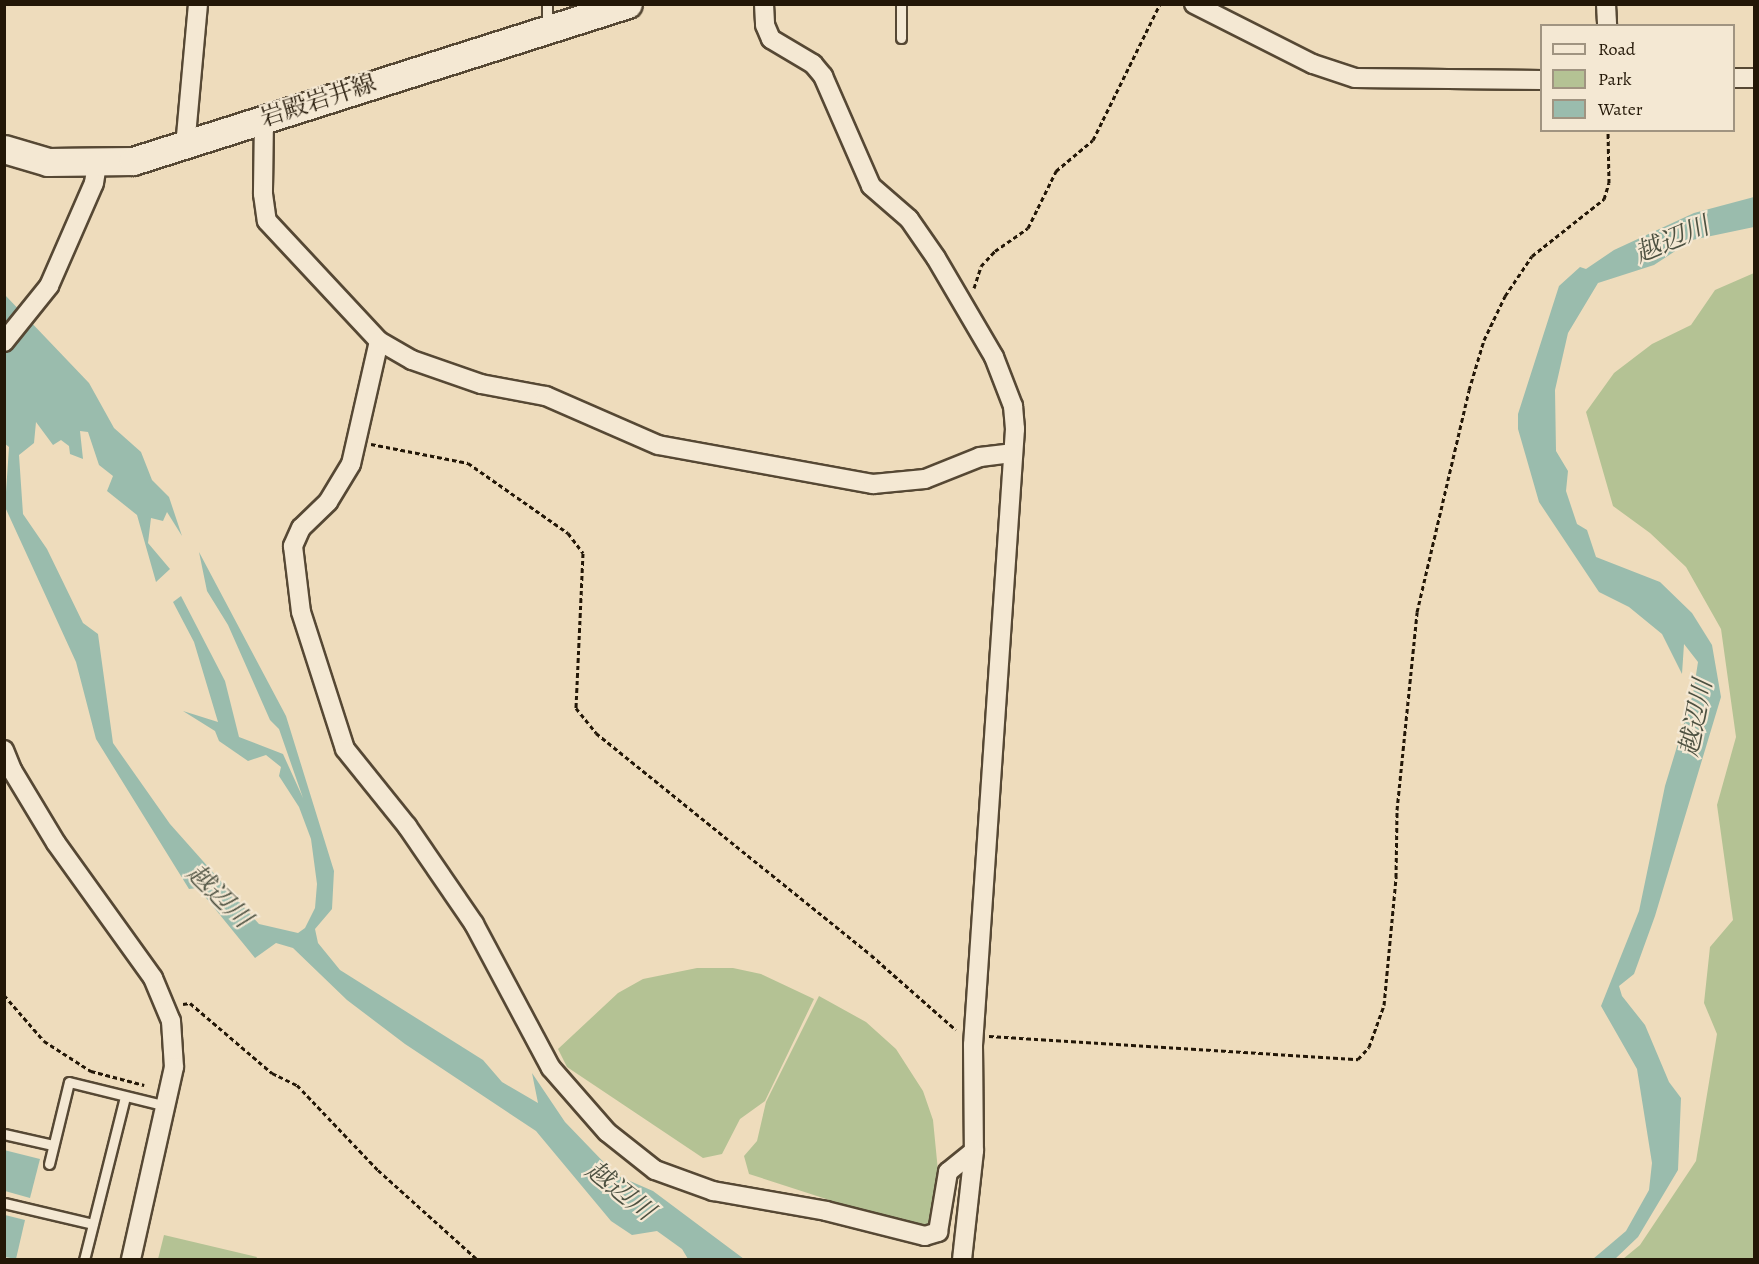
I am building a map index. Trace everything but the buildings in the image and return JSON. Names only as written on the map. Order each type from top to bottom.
[{"type":"main road","name":"岩殿岩井線","points":[[4,149],[48,162],[97,164],[133,161],[185,147],[547,16],[628,4]]},
{"type":"street","points":[[185,147],[198,4]]},
{"type":"street","points":[[764,4],[765,25],[771,39],[813,64],[823,76],[871,186],[909,219],[994,357],[1014,406],[974,1040],[974,1151],[962,1260]]},
{"type":"street","points":[[1194,4],[1313,64],[1355,78],[1540,80]]},
{"type":"street","points":[[1606,4],[1607,24]]},
{"type":"street","points":[[1735,78],[1755,78]]},
{"type":"street","points":[[264,118],[263,194],[267,221],[379,341],[412,360],[481,384],[546,396],[658,445],[873,484],[925,478],[980,457],[1012,453]]},
{"type":"street","points":[[4,342],[34,307],[54,276],[94,183],[97,164]]},
{"type":"street","points":[[379,341],[359,441],[351,464],[328,502],[301,528],[293,546],[292,561],[301,612],[345,749],[407,825],[474,924],[551,1068],[607,1132],[655,1170],[713,1191],[826,1211],[925,1236],[938,1232],[948,1172],[974,1151]]},
{"type":"street","points":[[4,750],[12,770],[56,843],[153,978],[166,1006],[174,1043],[168,1099],[131,1260]]},
{"type":"lane","points":[[901,4],[901,38]]},
{"type":"lane","points":[[49,1164],[69,1082],[125,1097],[168,1099]]},
{"type":"lane","points":[[84,1260],[125,1097]]},
{"type":"lane","points":[[4,1134],[53,1145]]},
{"type":"lane","points":[[4,1203],[93,1224]]},
{"type":"path","points":[[967,312],[981,266],[995,251],[1028,228],[1056,171],[1093,140],[1160,4]]},
{"type":"path","points":[[359,441],[468,464],[568,533],[583,553],[576,708],[596,733],[974,1040],[1358,1059],[1369,1047],[1384,1005],[1396,877],[1397,810],[1417,612],[1469,390],[1484,340],[1505,296],[1532,256],[1604,199],[1609,183],[1608,132]]},
{"type":"path","points":[[4,995],[44,1041],[92,1071],[168,1099]]},
{"type":"path","points":[[166,1006],[190,1003],[272,1073],[297,1085],[378,1170],[478,1260]]},
{"type":"green space","points":[[1754,273],[1754,1259],[1623,1259],[1640,1245],[1696,1161],[1717,1034],[1704,1003],[1710,947],[1733,920],[1717,805],[1736,737],[1721,629],[1686,567],[1650,533],[1613,506],[1586,412],[1614,373],[1652,344],[1691,325],[1715,290]]},
{"type":"green space","points":[[697,968],[733,968],[761,974],[814,999],[765,1101],[740,1119],[722,1154],[703,1158],[567,1067],[558,1049],[618,993],[643,979]]},
{"type":"green space","points":[[819,996],[866,1022],[896,1049],[923,1091],[933,1120],[938,1171],[930,1227],[922,1230],[749,1174],[744,1156],[757,1141],[766,1102]]},
{"type":"green space","points":[[164,1235],[257,1257],[256,1259],[158,1259]]},
{"type":"water","name":"越辺川","points":[[1754,197],[1754,227],[1692,240],[1654,265],[1598,283],[1568,333],[1555,390],[1556,451],[1568,471],[1566,491],[1577,524],[1587,530],[1596,557],[1660,582],[1692,613],[1712,645],[1721,697],[1655,916],[1634,974],[1619,986],[1622,996],[1645,1025],[1669,1082],[1681,1098],[1678,1170],[1638,1237],[1615,1259],[1593,1259],[1626,1231],[1649,1190],[1652,1163],[1637,1069],[1601,1006],[1639,911],[1665,786],[1693,694],[1698,662],[1684,644],[1682,674],[1662,634],[1629,607],[1599,592],[1539,502],[1518,429],[1518,414],[1559,286],[1580,267],[1586,269],[1614,250],[1694,213]]},
{"type":"water","name":"越辺川","points":[[5,295],[89,383],[114,428],[141,452],[152,480],[169,497],[182,536],[167,512],[163,521],[151,518],[148,543],[170,569],[156,582],[137,515],[107,491],[113,476],[99,465],[88,432],[80,431],[83,459],[70,454],[69,446],[61,440],[53,445],[36,422],[34,443],[19,455],[23,514],[47,549],[83,623],[98,634],[113,743],[170,824],[259,924],[298,933],[305,928],[315,908],[317,884],[311,839],[299,807],[279,776],[281,767],[266,755],[248,761],[219,741],[215,731],[183,711],[218,722],[194,642],[173,602],[181,596],[225,681],[239,737],[283,754],[303,798],[279,729],[270,720],[228,625],[207,591],[199,552],[286,716],[334,871],[332,909],[315,929],[318,943],[340,970],[483,1060],[502,1082],[538,1103],[532,1073],[565,1122],[616,1175],[653,1191],[744,1259],[688,1259],[682,1249],[657,1231],[632,1235],[611,1221],[536,1131],[405,1044],[347,1000],[293,948],[276,943],[255,958],[198,888],[189,889],[96,739],[76,662],[5,507],[9,447],[4,443]]},
{"type":"water","points":[[4,1150],[40,1159],[30,1198],[5,1191]]},
{"type":"water","points":[[5,1215],[25,1220],[16,1259],[5,1257]]}]
